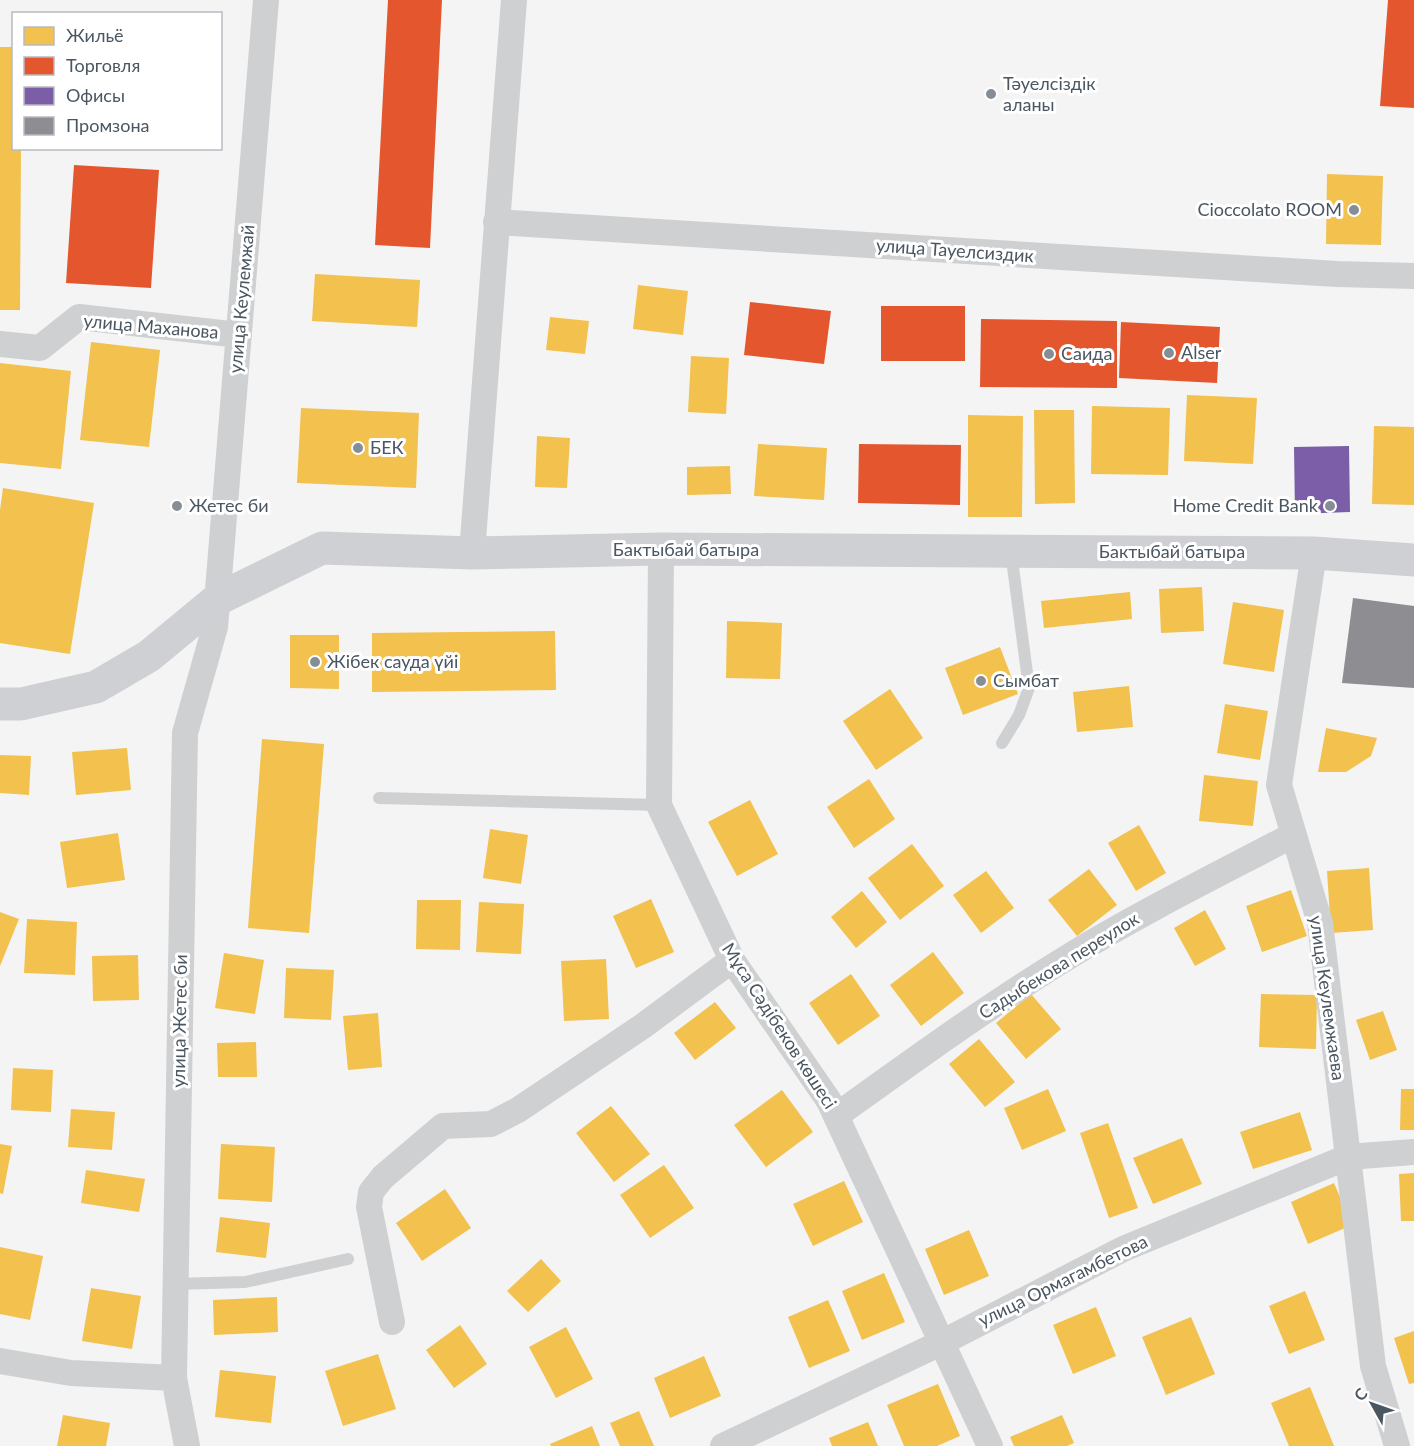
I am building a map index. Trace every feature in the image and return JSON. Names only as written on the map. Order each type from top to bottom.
[{"type":"street","name":"улица Кеулемжай","points":[[218,599],[266,0]]},
{"type":"street","points":[[472,553],[514,0]]},
{"type":"street","name":"улица Тауелсиздик","points":[[496,222],[1313,273],[1414,276]]},
{"type":"street","name":"улица Маханова","points":[[0,344],[40,348],[79,317],[239,335]]},
{"type":"street","name":"Бактыбай батыра","points":[[0,704],[21,704],[96,687],[150,656],[218,599],[322,549],[472,553],[662,549],[1314,553],[1414,560]]},
{"type":"street","name":"Мұса Сәдібеков көшесі","points":[[662,549],[660,805],[732,960],[830,1101],[990,1446]]},
{"type":"street","name":"улица Кеулемжаева","points":[[1314,553],[1279,785],[1320,923],[1373,1366],[1397,1446]]},
{"type":"street","name":"улица Жетес би","points":[[187,1446],[174,1378],[185,733],[215,627],[218,599]]},
{"type":"street","name":"Садыбекова переулок","points":[[837,1116],[992,1005],[1074,954],[1153,908],[1293,836]]},
{"type":"street","points":[[392,1322],[369,1208],[371,1192],[383,1177],[443,1126],[491,1124],[518,1110],[644,1026],[732,960]]},
{"type":"street","name":"улица Ормагамбетова","points":[[723,1446],[943,1342],[1123,1249],[1348,1157],[1414,1152]]},
{"type":"street","points":[[0,1361],[71,1373],[174,1378]]},
{"type":"lane","points":[[1002,743],[1019,715],[1029,688],[1011,551]]},
{"type":"lane","points":[[380,798],[660,805]]},
{"type":"lane","points":[[175,1284],[245,1282],[348,1259]]},
{"type":"building: Жильё","points":[[0,47],[12,47],[12,150],[21,150],[20,310],[0,310]]},
{"type":"building: Жильё","name":"Cioccolato ROOM","points":[[1327,174],[1383,176],[1381,245],[1326,244]]},
{"type":"building: Жильё","points":[[315,274],[420,280],[417,327],[312,321]]},
{"type":"building: Жильё","points":[[638,285],[688,291],[683,335],[633,329]]},
{"type":"building: Жильё","points":[[550,317],[589,321],[585,354],[546,350]]},
{"type":"building: Жильё","points":[[91,342],[160,350],[149,447],[80,440]]},
{"type":"building: Жильё","points":[[691,356],[729,358],[726,414],[688,412]]},
{"type":"building: Жильё","points":[[0,363],[71,371],[61,469],[0,463]]},
{"type":"building: Жильё","points":[[1187,395],[1257,398],[1253,464],[1184,461]]},
{"type":"building: Жильё","points":[[1092,406],[1170,408],[1168,475],[1091,474]]},
{"type":"building: Жильё","name":"БЕК","points":[[301,408],[419,413],[416,488],[297,483]]},
{"type":"building: Жильё","points":[[1034,410],[1074,410],[1075,503],[1035,504]]},
{"type":"building: Жильё","points":[[968,415],[1023,416],[1022,517],[968,517]]},
{"type":"building: Жильё","points":[[1374,426],[1414,427],[1414,505],[1372,504]]},
{"type":"building: Жильё","points":[[537,436],[570,438],[567,488],[535,487]]},
{"type":"building: Жильё","points":[[758,444],[827,448],[824,500],[754,496]]},
{"type":"building: Жильё","points":[[730,466],[731,494],[687,495],[687,467]]},
{"type":"building: Жильё","points":[[3,488],[94,503],[70,654],[0,643],[0,510]]},
{"type":"building: Жильё","points":[[1202,587],[1204,631],[1161,633],[1159,589]]},
{"type":"building: Жильё","points":[[1130,592],[1132,619],[1044,628],[1041,601]]},
{"type":"building: Жильё","points":[[1233,602],[1284,610],[1274,672],[1223,664]]},
{"type":"building: Жильё","points":[[727,621],[782,623],[780,679],[726,678]]},
{"type":"building: Жильё","points":[[555,631],[556,690],[372,692],[372,633]]},
{"type":"building: Жильё","name":"Жібек сауда үйі","points":[[290,635],[339,635],[339,689],[290,688]]},
{"type":"building: Жильё","name":"Сымбат","points":[[1000,647],[1018,694],[963,715],[945,668]]},
{"type":"building: Жильё","points":[[1129,686],[1133,727],[1077,732],[1073,692]]},
{"type":"building: Жильё","points":[[890,689],[923,738],[876,770],[843,721]]},
{"type":"building: Жильё","points":[[1225,704],[1268,711],[1260,760],[1217,753]]},
{"type":"building: Жильё","points":[[1326,728],[1377,738],[1371,756],[1346,772],[1318,772]]},
{"type":"building: Жильё","points":[[262,739],[324,744],[309,933],[248,928]]},
{"type":"building: Жильё","points":[[127,748],[131,790],[76,795],[72,752]]},
{"type":"building: Жильё","points":[[0,755],[31,756],[29,795],[0,793]]},
{"type":"building: Жильё","points":[[1204,775],[1258,781],[1253,826],[1199,821]]},
{"type":"building: Жильё","points":[[869,779],[895,819],[854,848],[827,807]]},
{"type":"building: Жильё","points":[[750,800],[778,854],[737,876],[708,822]]},
{"type":"building: Жильё","points":[[1139,825],[1166,873],[1136,891],[1108,843]]},
{"type":"building: Жильё","points":[[490,829],[528,835],[521,884],[483,878]]},
{"type":"building: Жильё","points":[[118,833],[125,880],[67,888],[60,842]]},
{"type":"building: Жильё","points":[[912,844],[944,886],[900,920],[868,878]]},
{"type":"building: Жильё","points":[[1369,868],[1373,930],[1331,933],[1327,871]]},
{"type":"building: Жильё","points":[[1089,869],[1117,905],[1077,936],[1048,900]]},
{"type":"building: Жильё","points":[[986,871],[1014,908],[981,933],[953,895]]},
{"type":"building: Жильё","points":[[1291,890],[1307,936],[1262,952],[1246,906]]},
{"type":"building: Жильё","points":[[862,891],[887,922],[856,948],[831,917]]},
{"type":"building: Жильё","points":[[651,899],[674,952],[636,968],[613,916]]},
{"type":"building: Жильё","points":[[417,900],[461,900],[460,950],[416,949]]},
{"type":"building: Жильё","points":[[479,902],[524,904],[521,954],[476,952]]},
{"type":"building: Жильё","points":[[1205,910],[1226,949],[1195,966],[1174,928]]},
{"type":"building: Жильё","points":[[0,912],[19,919],[0,966]]},
{"type":"building: Жильё","points":[[27,919],[77,922],[75,975],[24,973]]},
{"type":"building: Жильё","points":[[933,952],[964,993],[921,1026],[890,985]]},
{"type":"building: Жильё","points":[[224,953],[264,960],[255,1014],[215,1008]]},
{"type":"building: Жильё","points":[[138,955],[139,1000],[93,1001],[92,956]]},
{"type":"building: Жильё","points":[[606,959],[609,1019],[564,1021],[561,961]]},
{"type":"building: Жильё","points":[[286,968],[334,970],[331,1020],[284,1018]]},
{"type":"building: Жильё","points":[[851,974],[880,1016],[838,1045],[809,1003]]},
{"type":"building: Жильё","points":[[1031,994],[1061,1029],[1026,1059],[996,1023]]},
{"type":"building: Жильё","points":[[1261,994],[1317,995],[1316,1049],[1259,1047]]},
{"type":"building: Жильё","points":[[715,1002],[736,1028],[695,1060],[674,1033]]},
{"type":"building: Жильё","points":[[1383,1011],[1397,1050],[1370,1060],[1356,1020]]},
{"type":"building: Жильё","points":[[378,1013],[382,1067],[348,1070],[343,1016]]},
{"type":"building: Жильё","points":[[979,1039],[1015,1082],[985,1107],[949,1064]]},
{"type":"building: Жильё","points":[[256,1042],[257,1077],[218,1077],[217,1043]]},
{"type":"building: Жильё","points":[[13,1068],[53,1070],[51,1112],[11,1110]]},
{"type":"building: Жильё","points":[[1048,1089],[1066,1131],[1022,1150],[1004,1108]]},
{"type":"building: Жильё","points":[[1401,1089],[1414,1089],[1414,1130],[1400,1130]]},
{"type":"building: Жильё","points":[[782,1090],[813,1132],[766,1167],[734,1125]]},
{"type":"building: Жильё","points":[[611,1106],[650,1154],[614,1182],[576,1133]]},
{"type":"building: Жильё","points":[[71,1109],[115,1112],[112,1150],[68,1147]]},
{"type":"building: Жильё","points":[[1300,1112],[1312,1150],[1253,1169],[1240,1132]]},
{"type":"building: Жильё","points":[[1108,1123],[1138,1208],[1109,1218],[1080,1133]]},
{"type":"building: Жильё","points":[[1182,1138],[1202,1184],[1153,1204],[1133,1158]]},
{"type":"building: Жильё","points":[[0,1144],[12,1146],[3,1194],[0,1193]]},
{"type":"building: Жильё","points":[[221,1144],[275,1147],[272,1202],[218,1199]]},
{"type":"building: Жильё","points":[[664,1165],[694,1208],[650,1238],[620,1195]]},
{"type":"building: Жильё","points":[[86,1170],[145,1179],[139,1212],[81,1203]]},
{"type":"building: Жильё","points":[[1414,1173],[1414,1221],[1401,1221],[1399,1174]]},
{"type":"building: Жильё","points":[[844,1181],[863,1222],[813,1246],[793,1204]]},
{"type":"building: Жильё","points":[[1334,1183],[1352,1225],[1308,1244],[1291,1202]]},
{"type":"building: Жильё","points":[[445,1189],[471,1228],[422,1261],[396,1223]]},
{"type":"building: Жильё","points":[[220,1217],[270,1223],[266,1258],[216,1252]]},
{"type":"building: Жильё","points":[[969,1230],[989,1276],[944,1295],[925,1249]]},
{"type":"building: Жильё","points":[[0,1247],[43,1256],[30,1320],[0,1314]]},
{"type":"building: Жильё","points":[[541,1259],[561,1281],[528,1312],[507,1291]]},
{"type":"building: Жильё","points":[[884,1273],[905,1322],[862,1340],[842,1291]]},
{"type":"building: Жильё","points":[[91,1288],[141,1296],[132,1349],[82,1341]]},
{"type":"building: Жильё","points":[[1305,1291],[1325,1340],[1289,1354],[1269,1306]]},
{"type":"building: Жильё","points":[[277,1297],[278,1332],[214,1335],[213,1300]]},
{"type":"building: Жильё","points":[[828,1300],[850,1351],[809,1368],[788,1317]]},
{"type":"building: Жильё","points":[[1096,1307],[1116,1356],[1073,1374],[1053,1325]]},
{"type":"building: Жильё","points":[[1191,1317],[1215,1374],[1166,1395],[1142,1337]]},
{"type":"building: Жильё","points":[[460,1325],[487,1364],[454,1388],[426,1350]]},
{"type":"building: Жильё","points":[[566,1327],[593,1379],[556,1398],[529,1347]]},
{"type":"building: Жильё","points":[[1414,1331],[1414,1383],[1409,1384],[1394,1338]]},
{"type":"building: Жильё","points":[[378,1354],[396,1409],[343,1426],[325,1371]]},
{"type":"building: Жильё","points":[[704,1356],[721,1396],[670,1418],[654,1378]]},
{"type":"building: Жильё","points":[[220,1370],[276,1376],[271,1423],[215,1417]]},
{"type":"building: Жильё","points":[[938,1384],[960,1436],[937,1446],[904,1446],[887,1405]]},
{"type":"building: Жильё","points":[[1310,1387],[1334,1446],[1289,1446],[1271,1403]]},
{"type":"building: Жильё","points":[[639,1411],[654,1446],[620,1446],[610,1423]]},
{"type":"building: Жильё","points":[[63,1415],[110,1423],[106,1446],[57,1446]]},
{"type":"building: Жильё","points":[[1062,1415],[1074,1443],[1067,1446],[1014,1446],[1010,1437]]},
{"type":"building: Жильё","points":[[868,1422],[878,1446],[832,1446],[829,1438]]},
{"type":"building: Жильё","points":[[592,1426],[600,1446],[551,1446],[550,1444]]},
{"type":"building: Торговля","points":[[388,0],[442,0],[430,248],[375,245]]},
{"type":"building: Торговля","points":[[1388,0],[1414,0],[1414,108],[1380,106]]},
{"type":"building: Торговля","points":[[74,165],[159,170],[151,288],[66,283]]},
{"type":"building: Торговля","points":[[750,302],[831,311],[824,364],[744,355]]},
{"type":"building: Торговля","points":[[881,306],[965,306],[965,361],[881,361]]},
{"type":"building: Торговля","name":"Саида","points":[[981,319],[1117,321],[1117,388],[980,387]]},
{"type":"building: Торговля","name":"Alser","points":[[1121,322],[1220,327],[1217,383],[1119,378]]},
{"type":"building: Торговля","points":[[859,444],[961,445],[960,505],[858,503]]},
{"type":"building: Офисы","points":[[1349,446],[1350,512],[1295,514],[1294,447]]},
{"type":"building: Промзона","points":[[1353,598],[1414,606],[1414,688],[1342,683]]},
{"type":"place","name":"Тәуелсіздік аланы","points":[[991,94]]},
{"type":"place","name":"Cioccolato ROOM","points":[[1354,210]]},
{"type":"place","name":"Alser","points":[[1169,353]]},
{"type":"place","name":"Саида","points":[[1049,354]]},
{"type":"place","name":"БЕК","points":[[358,448]]},
{"type":"place","name":"Жетес би","points":[[177,506]]},
{"type":"place","name":"Home Credit Bank","points":[[1330,506]]},
{"type":"place","name":"Жібек сауда үйі","points":[[315,662]]},
{"type":"place","name":"Сымбат","points":[[981,681]]}]
